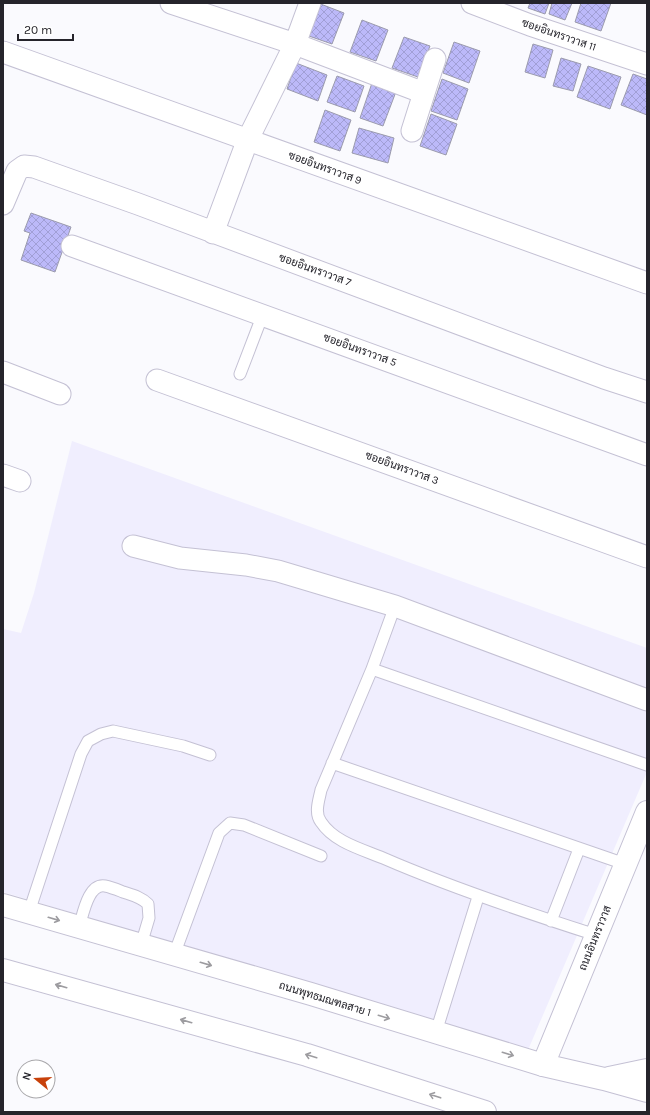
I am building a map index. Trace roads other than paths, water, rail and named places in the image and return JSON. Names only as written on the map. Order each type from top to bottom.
[{"type":"main road","name":"ถนนอินทราวาส","points":[[543,1065],[647,812]]},
{"type":"main road","name":"ถนนพุทธมณฑลสาย 1","points":[[3,905],[311,994],[543,1065],[604,1079],[647,1091]]},
{"type":"main road","points":[[3,970],[307,1055],[459,1108],[485,1112]]},
{"type":"main road","points":[[604,1079],[647,1070]]},
{"type":"street","points":[[171,3],[296,44],[424,93]]},
{"type":"street","points":[[213,233],[248,139],[296,44],[310,3]]},
{"type":"street","name":"ซอยอินทราวาส 11","points":[[472,3],[530,25],[647,64]]},
{"type":"street","name":"ซอยอินทราวาส 9","points":[[3,52],[248,139],[423,204],[647,283]]},
{"type":"street","points":[[412,131],[435,59]]},
{"type":"street","name":"ซอยอินทราวาส 7","points":[[3,204],[17,171],[24,166],[34,167],[461,323],[604,378],[647,392]]},
{"type":"street","name":"ซอยอินทราวาส 5","points":[[72,246],[263,314],[647,455]]},
{"type":"street","points":[[3,372],[60,394]]},
{"type":"street","name":"ซอยอินทราวาส 3","points":[[157,380],[647,557]]},
{"type":"street","points":[[133,546],[180,558],[246,565],[278,571],[394,606],[647,700]]},
{"type":"lane","points":[[240,374],[263,314]]},
{"type":"lane","points":[[394,606],[372,669],[321,790],[317,809],[320,821],[335,837],[401,866],[478,897],[596,935]]},
{"type":"lane","points":[[372,669],[647,765]]},
{"type":"lane","points":[[29,912],[81,754],[88,741],[101,734],[113,731],[183,746],[210,755]]},
{"type":"lane","points":[[332,763],[625,864]]},
{"type":"lane","points":[[174,955],[219,833],[230,823],[244,825],[322,856]]},
{"type":"lane","points":[[551,921],[579,849]]},
{"type":"lane","points":[[79,927],[87,900],[98,886],[105,886],[139,898],[148,904],[149,918],[141,945]]},
{"type":"lane","points":[[436,1032],[478,897]]}]
